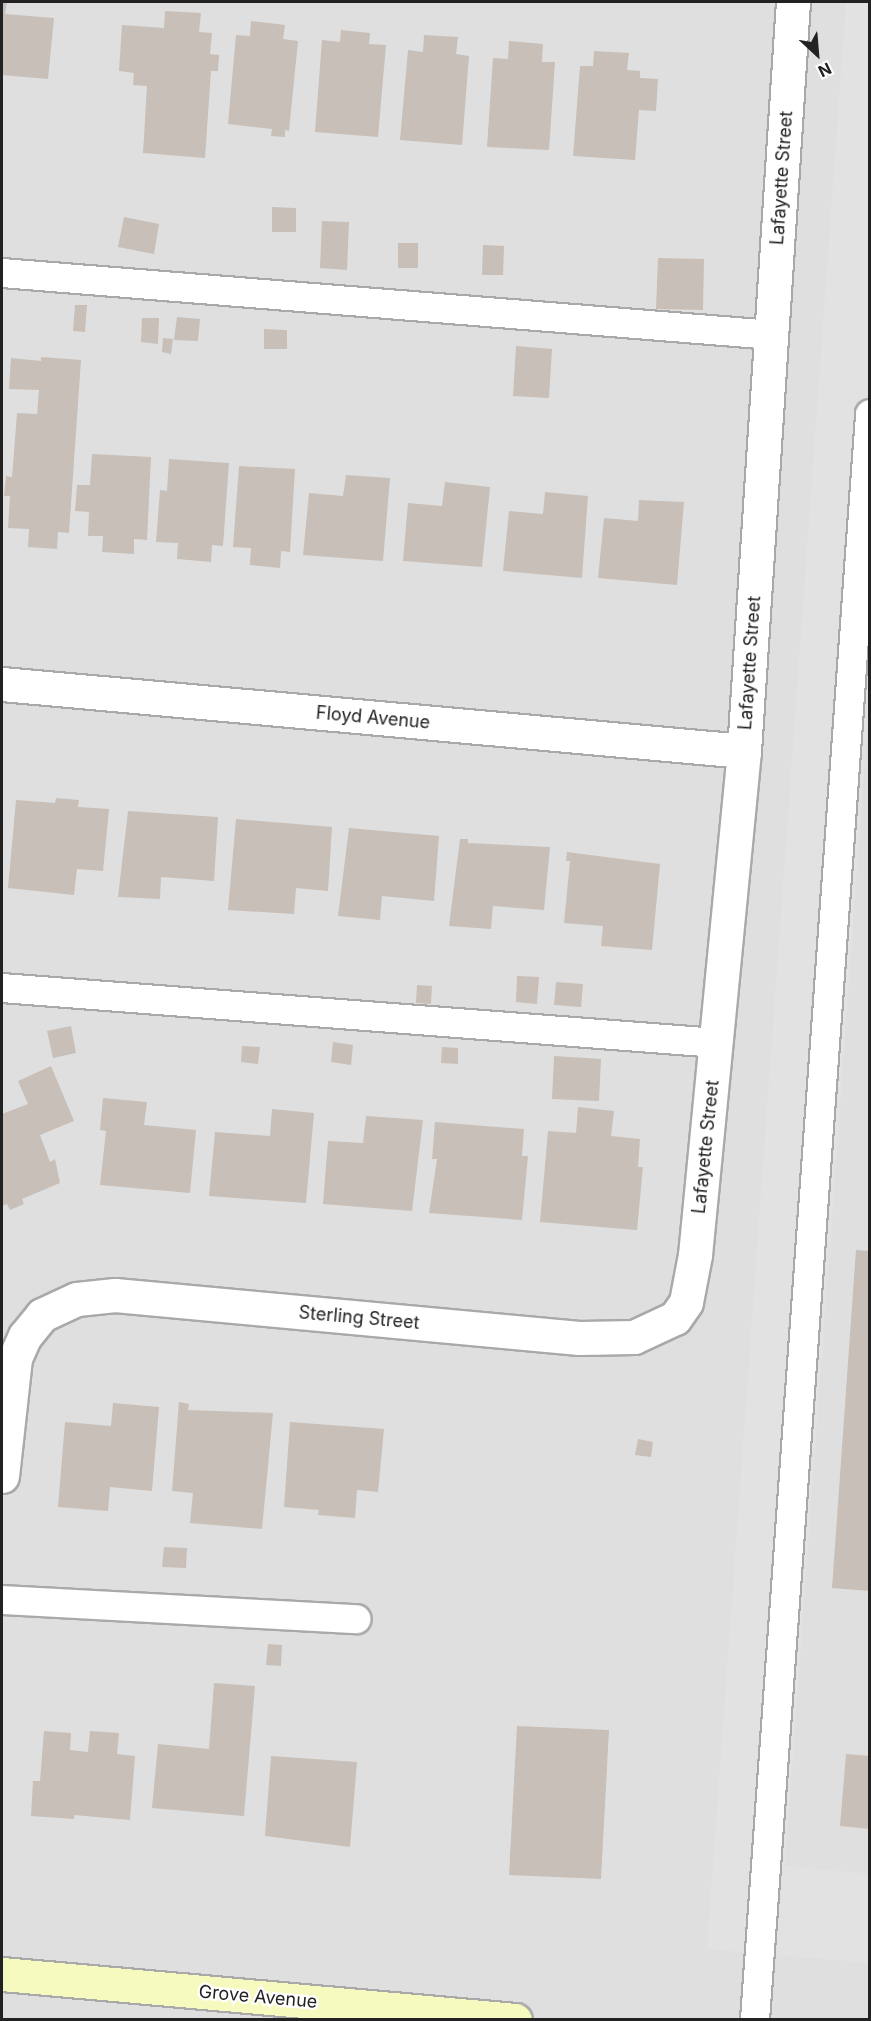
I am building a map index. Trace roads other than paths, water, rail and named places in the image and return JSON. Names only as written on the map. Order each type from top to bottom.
[{"type":"main road","name":"Grove Avenue","points":[[2,1974],[459,2017],[515,2019]]},
{"type":"street","name":"Lafayette Street","points":[[675,1318],[691,1286],[744,750],[793,2]]},
{"type":"street","name":"Floyd Avenue","points":[[2,684],[744,750]]},
{"type":"street","name":"Sterling Street","points":[[2,1476],[15,1358],[25,1336],[42,1315],[77,1299],[115,1295],[579,1338],[634,1337],[675,1318]]},
{"type":"lane","points":[[2,273],[772,335]]},
{"type":"lane","points":[[755,2019],[870,414]]},
{"type":"lane","points":[[2,988],[716,1043]]},
{"type":"lane","points":[[2,1600],[356,1619]]}]
